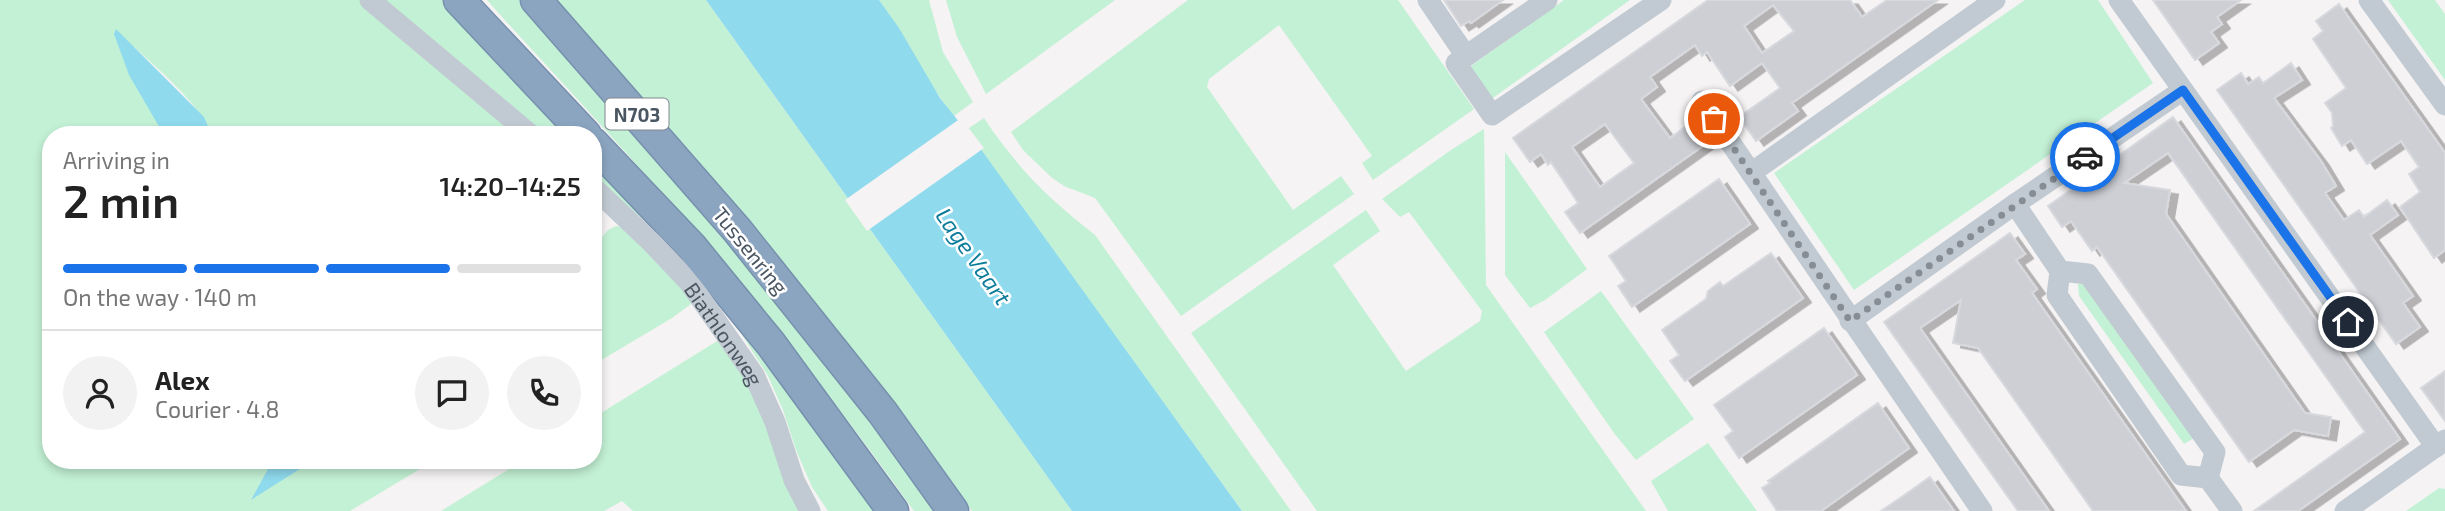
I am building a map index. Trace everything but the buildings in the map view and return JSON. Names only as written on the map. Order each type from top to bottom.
[{"type":"highway","name":"N703","points":[[459,0],[578,126]]},
{"type":"highway","name":"Tussenring","points":[[536,0],[737,230],[883,413],[953,511]]},
{"type":"highway","name":"N703","points":[[602,153],[691,247],[771,344],[893,511]]},
{"type":"street","points":[[370,0],[520,126]]},
{"type":"street","points":[[1428,0],[1466,56]]},
{"type":"street","points":[[1547,0],[1456,63],[1492,115],[1661,0]]},
{"type":"street","points":[[1751,173],[1995,0]]},
{"type":"street","points":[[2119,0],[2441,443],[2345,511]]},
{"type":"street","points":[[2370,0],[2445,105]]},
{"type":"street","points":[[1850,321],[2183,90]]},
{"type":"street","points":[[1702,101],[1982,511]]},
{"type":"street","name":"Biathlonweg","points":[[602,196],[689,282],[754,375],[770,409],[794,480],[810,511]]},
{"type":"street","points":[[2015,204],[2060,271],[2057,295],[2181,475],[2208,478],[2232,511]]},
{"type":"street","points":[[2060,271],[2088,274],[2215,452],[2208,478]]},
{"type":"green space","points":[[0,0],[362,0],[511,126],[207,126],[187,98],[133,46],[182,126],[42,126],[42,469],[420,469],[350,511],[0,511]]},
{"type":"green space","points":[[385,0],[444,0],[562,126],[532,126]]},
{"type":"green space","points":[[487,0],[522,0],[774,294],[940,511],[914,511],[847,419],[739,284]]},
{"type":"green space","points":[[549,0],[706,0],[1072,511],[972,511],[800,285]]},
{"type":"green space","points":[[879,0],[929,0],[943,52],[973,102],[954,116]]},
{"type":"green space","points":[[946,0],[1115,0],[986,94],[957,37]]},
{"type":"green space","points":[[1188,0],[1398,0],[1474,109],[1373,180],[1362,163],[1372,156],[1279,25],[1209,79],[1207,87],[1293,210],[1341,176],[1354,194],[1181,316],[1095,198],[1064,186],[1051,177],[1023,150],[1011,132]]},
{"type":"green space","points":[[1564,0],[1630,0],[1490,100],[1468,68]]},
{"type":"green space","points":[[2025,0],[2098,0],[2153,83],[1854,290],[1774,173]]},
{"type":"green space","points":[[2388,0],[2435,0],[2445,14],[2445,80]]},
{"type":"green space","points":[[984,118],[1034,181],[1095,235],[1291,511],[1242,511],[966,130]]},
{"type":"green space","points":[[1484,129],[1486,285],[1646,511],[1317,511],[1191,333],[1366,210],[1380,231],[1333,265],[1406,371],[1480,321],[1482,311],[1409,212],[1400,217],[1382,199]]},
{"type":"green space","points":[[1505,152],[1587,269],[1530,308],[1505,275]]},
{"type":"green space","points":[[602,171],[663,244],[602,186]]},
{"type":"green space","points":[[616,226],[622,227],[695,301],[672,318],[602,360],[602,237]]},
{"type":"green space","points":[[2078,284],[2085,284],[2194,438],[2184,444],[2079,296]]},
{"type":"green space","points":[[1601,291],[1694,419],[1636,460],[1614,433],[1544,332]]},
{"type":"green space","points":[[739,330],[881,511],[828,511],[812,487],[768,376]]},
{"type":"green space","points":[[722,338],[750,377],[798,511],[633,511],[622,501],[604,511],[441,511],[509,469],[602,469],[602,412]]},
{"type":"green space","points":[[1708,443],[1757,511],[1668,511],[1651,481]]},
{"type":"green space","points":[[2439,488],[2445,489],[2445,511],[2406,511]]},
{"type":"water","name":"Lage Vaart","points":[[706,0],[879,0],[899,28],[940,98],[980,148],[1242,511],[1072,511]]},
{"type":"water","points":[[116,29],[204,117],[208,126],[159,126],[129,75],[114,34]]},
{"type":"water","points":[[268,469],[300,469],[251,500]]},
{"type":"pier","points":[[961,118],[984,148],[867,231],[845,200]]},
{"type":"way so far","points":[[1714,119],[1850,321],[2085,157]]},
{"type":"route","points":[[2085,157],[2183,90],[2348,322]]}]
